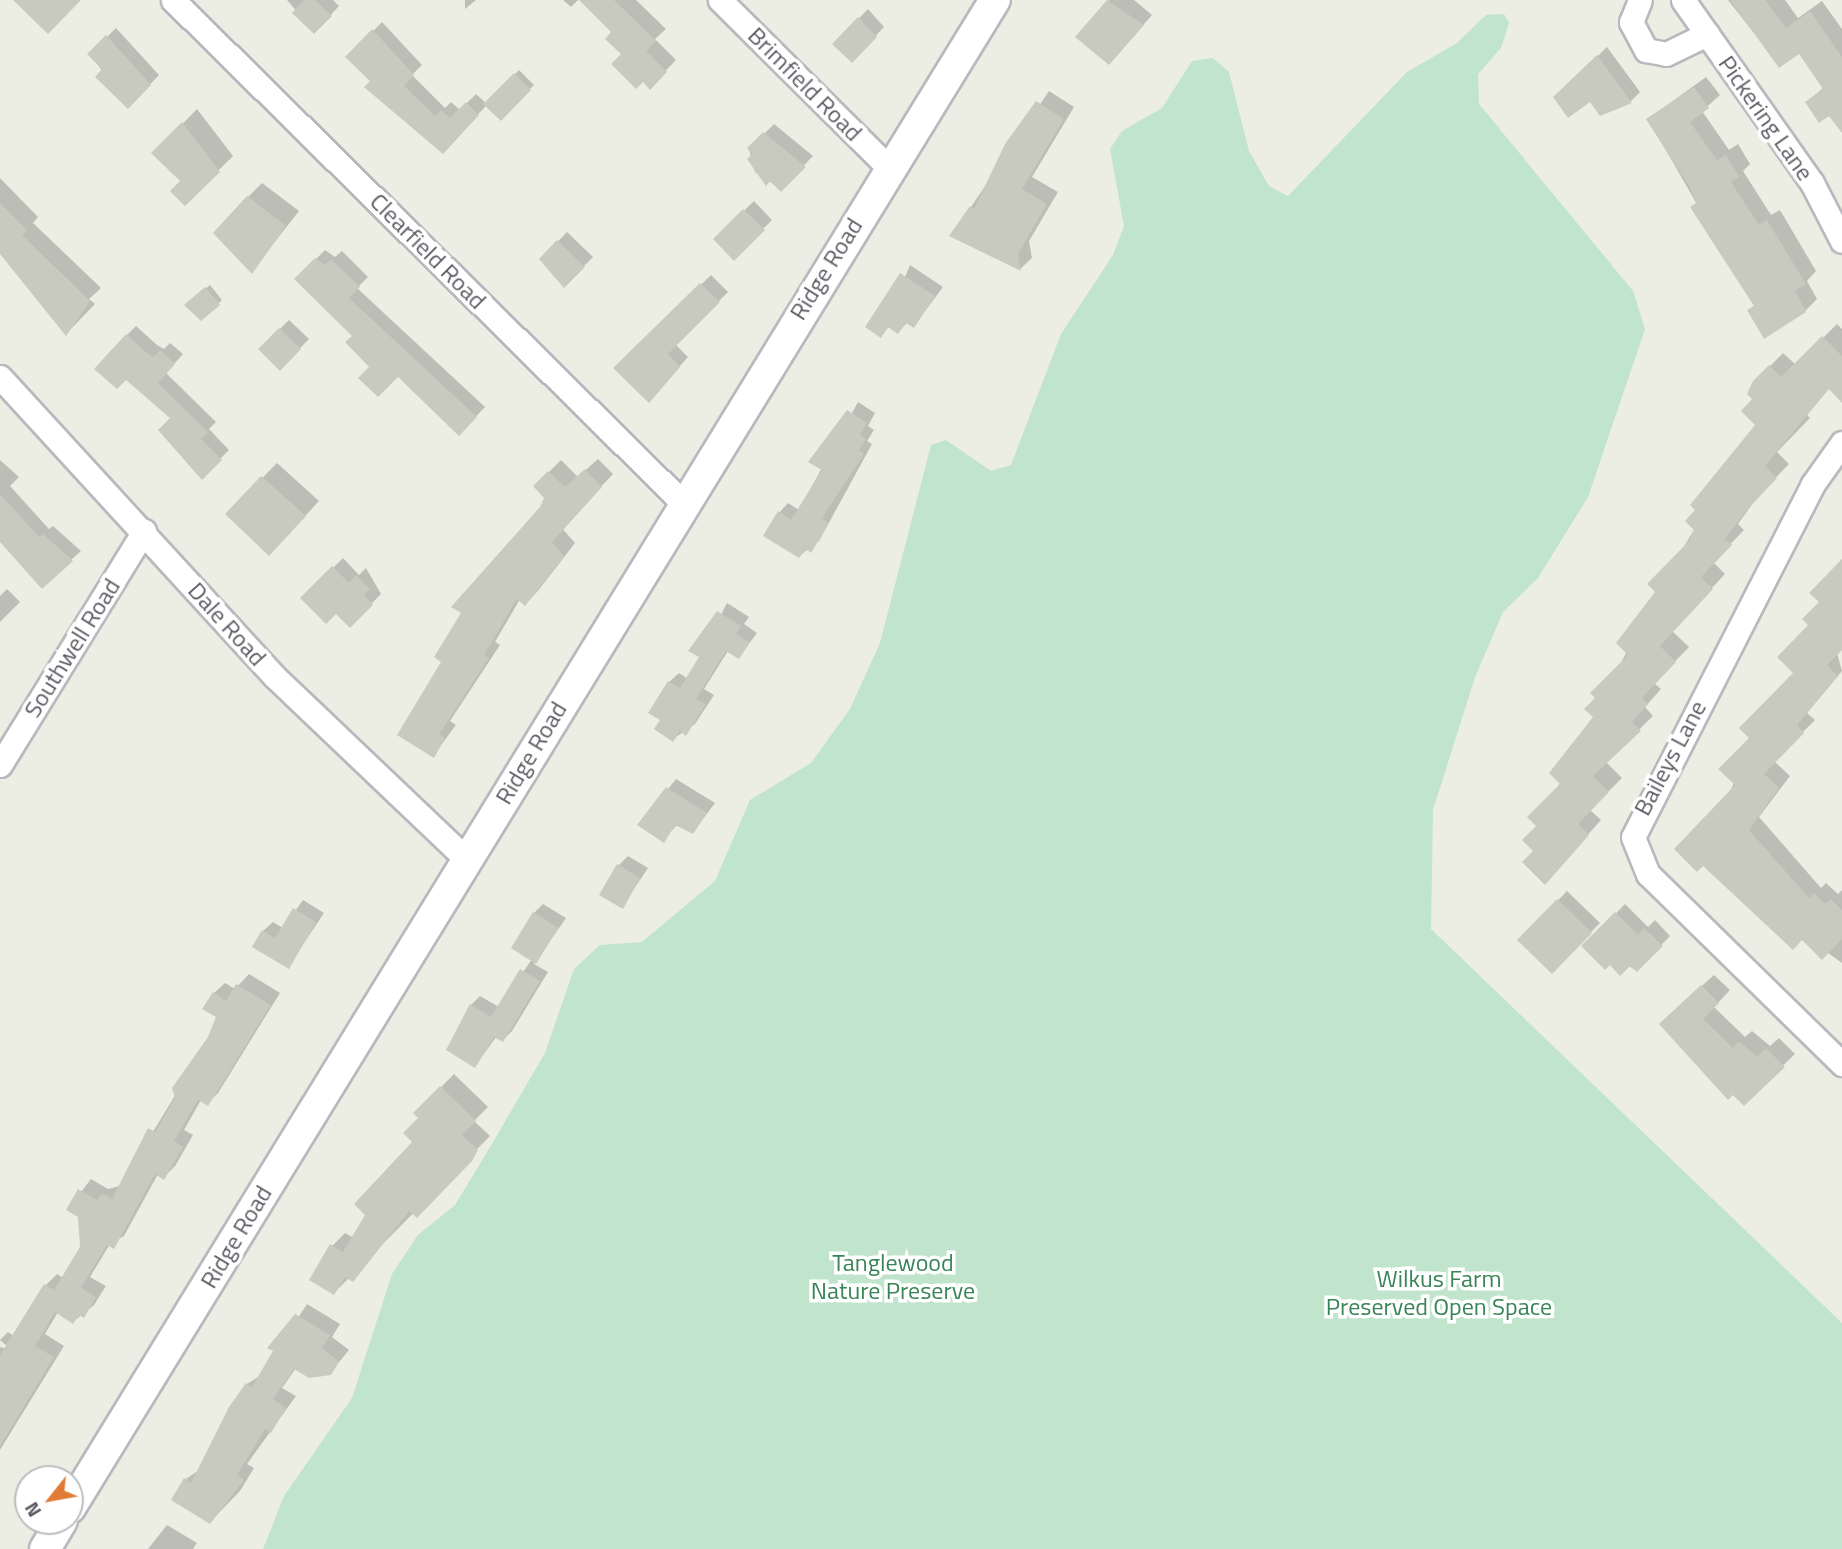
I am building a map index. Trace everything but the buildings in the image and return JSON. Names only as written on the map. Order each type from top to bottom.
[{"type":"street","name":"Clearfield Road","points":[[173,0],[682,502]]},
{"type":"street","name":"Brimfield Road","points":[[720,0],[889,168]]},
{"type":"street","name":"Ridge Road","points":[[84,1485],[467,860],[682,502],[995,0]]},
{"type":"street","name":"Pickering Lane","points":[[1640,0],[1631,22],[1646,50],[1666,54],[1707,34]]},
{"type":"street","name":"Pickering Lane","points":[[1683,0],[1812,183],[1842,241]]},
{"type":"street","name":"Dale Road","points":[[0,377],[314,717],[467,860]]},
{"type":"street","name":"Baileys Lane","points":[[1842,443],[1813,484],[1633,837],[1648,874],[1842,1064]]},
{"type":"street","name":"Southwell Road","points":[[0,765],[144,531]]},
{"type":"green space","points":[[1504,14],[1509,23],[1501,48],[1478,74],[1479,104],[1633,291],[1645,329],[1588,497],[1538,578],[1503,612],[1475,677],[1433,810],[1431,929],[1842,1323],[1842,1549],[263,1549],[284,1496],[352,1398],[392,1274],[418,1235],[455,1205],[492,1144],[545,1053],[574,969],[600,945],[642,942],[715,881],[750,800],[811,763],[850,709],[880,643],[931,445],[946,440],[991,471],[1011,465],[1061,334],[1113,255],[1124,226],[1110,149],[1122,131],[1162,108],[1192,61],[1213,58],[1229,72],[1249,151],[1269,186],[1288,196],[1407,72],[1457,43],[1486,15]]},
{"type":"park label","name":"Tanglewood Nature Preserve","points":[[893,1277]]},
{"type":"park label","name":"Wilkus Farm Preserved Open Space","points":[[1439,1293]]}]
